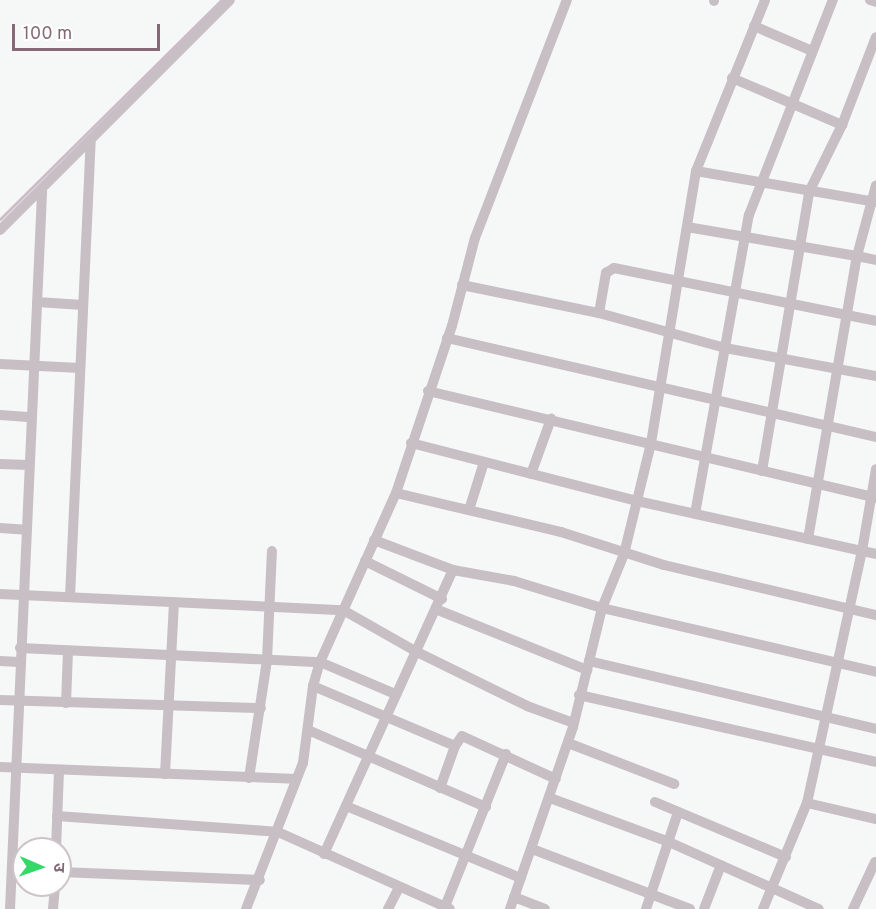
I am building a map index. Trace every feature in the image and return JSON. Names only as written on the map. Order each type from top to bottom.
[{"type":"street","points":[[0,230],[42,192],[230,0]]},
{"type":"street","points":[[246,909],[260,880],[296,779],[308,730],[313,686],[320,662],[396,493],[447,338],[475,238],[567,0]]},
{"type":"street","points":[[510,909],[568,743],[571,722],[602,608],[624,554],[651,443],[696,171],[765,0]]},
{"type":"street","points":[[694,514],[744,237],[759,183],[833,0]]},
{"type":"street","points":[[870,0],[876,2]]},
{"type":"street","points":[[754,26],[812,51]]},
{"type":"street","points":[[762,471],[809,192],[842,125],[876,37]]},
{"type":"street","points":[[732,78],[842,125]]},
{"type":"street","points":[[70,597],[91,142]]},
{"type":"street","points":[[696,171],[873,202]]},
{"type":"street","points":[[808,539],[845,315],[857,256],[876,185]]},
{"type":"street","points":[[10,909],[13,767],[42,192]]},
{"type":"street","points":[[687,227],[876,260]]},
{"type":"street","points":[[599,313],[610,268],[734,289],[876,321]]},
{"type":"street","points":[[462,285],[599,313],[724,348],[781,356],[876,376]]},
{"type":"street","points":[[37,302],[83,305]]},
{"type":"street","points":[[447,338],[660,390],[876,437]]},
{"type":"street","points":[[0,364],[80,368]]},
{"type":"street","points":[[428,391],[874,497]]},
{"type":"street","points":[[0,415],[31,417]]},
{"type":"street","points":[[531,474],[551,419]]},
{"type":"street","points":[[411,443],[637,501],[876,554]]},
{"type":"street","points":[[469,510],[484,462]]},
{"type":"street","points":[[0,464],[29,465]]},
{"type":"street","points":[[763,909],[807,802],[874,497],[876,469]]},
{"type":"street","points":[[396,493],[561,532],[624,554],[876,615]]},
{"type":"street","points":[[0,528],[26,530]]},
{"type":"street","points":[[374,540],[453,570],[514,581],[602,608],[876,672]]},
{"type":"street","points":[[249,778],[267,660],[272,551]]},
{"type":"street","points":[[365,561],[442,599]]},
{"type":"street","points":[[324,854],[384,717],[438,610],[453,570]]},
{"type":"street","points":[[0,594],[343,610],[417,652],[527,706],[571,722]]},
{"type":"street","points":[[165,774],[174,602]]},
{"type":"street","points":[[438,610],[588,666],[876,729]]},
{"type":"street","points":[[20,648],[172,657],[320,662],[395,694]]},
{"type":"street","points":[[66,703],[68,651]]},
{"type":"street","points":[[0,662],[19,662]]},
{"type":"street","points":[[313,686],[455,746]]},
{"type":"street","points":[[579,695],[876,762]]},
{"type":"street","points":[[0,700],[261,708]]},
{"type":"street","points":[[308,730],[486,807]]},
{"type":"street","points":[[440,788],[455,746],[462,736],[506,754],[556,779]]},
{"type":"street","points":[[568,743],[674,784]]},
{"type":"street","points":[[57,816],[278,832],[398,889],[446,908],[468,858],[506,754]]},
{"type":"street","points":[[0,766],[59,771],[296,779]]},
{"type":"street","points":[[56,837],[59,771]]},
{"type":"street","points":[[550,798],[669,842],[819,909]]},
{"type":"street","points":[[655,802],[786,857]]},
{"type":"street","points":[[807,802],[876,819]]},
{"type":"street","points":[[346,806],[521,878]]},
{"type":"street","points":[[646,909],[678,812]]},
{"type":"street","points":[[0,814],[12,814]]},
{"type":"street","points":[[532,849],[690,909]]},
{"type":"street","points":[[853,909],[876,859]]},
{"type":"street","points":[[704,909],[721,865]]},
{"type":"street","points":[[72,872],[260,880]]},
{"type":"street","points":[[388,909],[398,889]]},
{"type":"street","points":[[514,897],[545,909]]},
{"type":"waterway","points":[[0,219],[221,0]]}]
